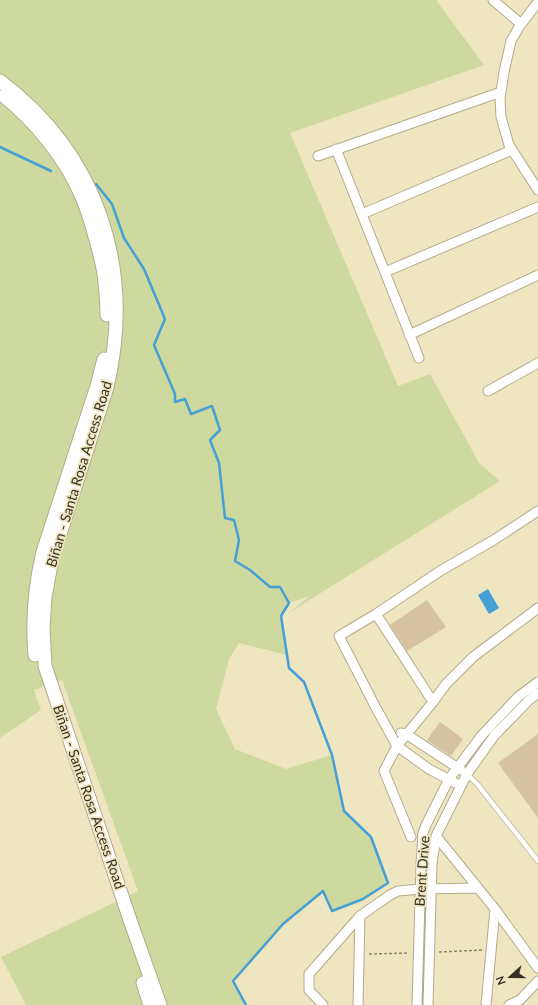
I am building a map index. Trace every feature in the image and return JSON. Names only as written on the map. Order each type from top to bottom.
[{"type":"main road","name":"Biñan - Santa Rosa Access Road","points":[[0,81],[39,115],[55,133],[90,219],[99,250],[105,280],[107,317],[101,388],[43,552],[36,592],[33,636],[41,667],[126,922],[150,1005]]},
{"type":"main road","name":"Biñan - Santa Rosa Access Road","points":[[0,92],[16,105],[46,139],[64,155]]},
{"type":"main road","name":"Biñan - Santa Rosa Access Road","points":[[126,922],[160,1005]]},
{"type":"street","points":[[493,0],[521,24]]},
{"type":"street","points":[[538,2],[521,24],[509,48],[500,98],[501,117],[509,145],[538,190]]},
{"type":"street","points":[[318,156],[501,92]]},
{"type":"street","points":[[336,149],[418,358]]},
{"type":"street","points":[[362,214],[512,150]]},
{"type":"street","points":[[384,272],[538,207]]},
{"type":"street","points":[[409,335],[538,275]]},
{"type":"street","points":[[488,391],[538,363]]},
{"type":"street","points":[[460,786],[429,769],[397,746],[339,636],[538,511]]},
{"type":"street","points":[[411,837],[384,771],[397,746],[446,684],[473,658],[538,608]]},
{"type":"street","points":[[376,614],[433,702]]},
{"type":"street","name":"Brent Drive","points":[[417,1005],[420,889],[423,833],[426,824],[449,779],[482,735],[519,696],[538,682]]},
{"type":"street","name":"Brent Drive","points":[[428,1005],[431,889],[436,836],[460,786],[494,736],[528,701],[538,693]]},
{"type":"street","points":[[390,731],[406,734],[467,774]]},
{"type":"street","points":[[436,836],[495,909],[538,968]]},
{"type":"street","points":[[322,1005],[309,990],[310,974],[360,916],[390,894],[398,890],[478,888]]},
{"type":"street","points":[[486,1005],[495,909]]},
{"type":"street","points":[[358,1005],[360,916]]},
{"type":"street","points":[[509,1005],[520,1000],[538,981]]},
{"type":"lane","points":[[467,774],[478,785],[538,861]]},
{"type":"path","points":[[430,953],[491,949]]},
{"type":"path","points":[[359,954],[419,953]]},
{"type":"green space","points":[[0,0],[436,0],[484,65],[290,133],[398,386],[430,374],[479,463],[500,481],[287,614],[310,596],[289,603],[281,616],[287,655],[239,643],[229,659],[216,709],[235,749],[286,769],[332,755],[344,811],[371,837],[388,883],[363,899],[332,911],[322,892],[283,924],[233,981],[246,1005],[26,1005],[1,957],[138,891],[62,680],[34,690],[41,710],[0,738]]},
{"type":"water","points":[[488,589],[499,608],[489,614],[478,595]]},
{"type":"building","points":[[427,600],[446,627],[407,651],[390,625]]},
{"type":"building","points":[[440,722],[463,739],[451,756],[427,740]]},
{"type":"building","points":[[538,734],[538,818],[498,763]]},
{"type":"waterway","points":[[0,147],[51,171]]},
{"type":"waterway","points":[[96,184],[112,204],[124,238],[144,269],[165,319],[154,345],[175,394],[175,402],[185,399],[191,414],[212,406],[220,430],[210,440],[219,463],[225,518],[234,520],[239,540],[235,561],[250,570],[270,587],[280,587],[289,603],[281,616],[289,668],[304,682],[332,755],[344,811],[371,837],[388,883],[363,899],[332,911],[323,891],[283,924],[233,981],[246,1005]]}]
